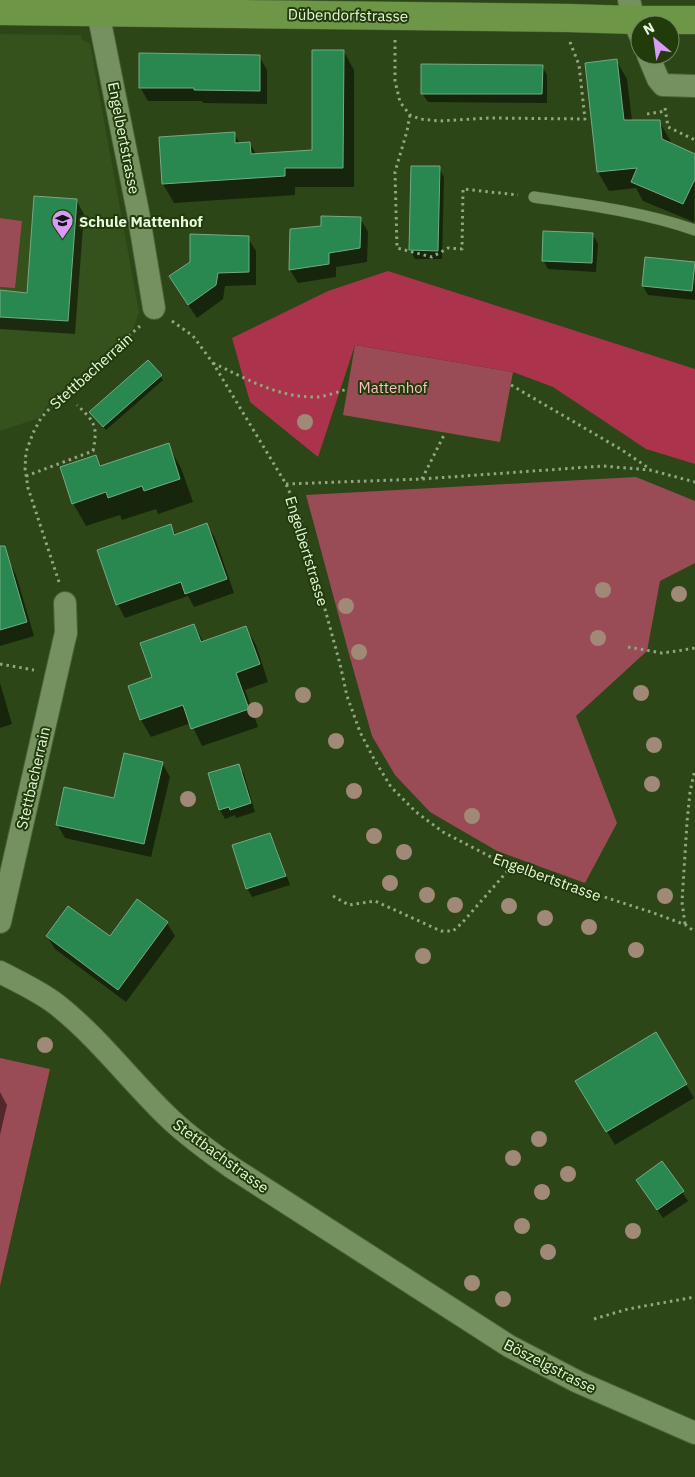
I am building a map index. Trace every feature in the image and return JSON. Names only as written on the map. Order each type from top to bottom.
[{"type":"street","name":"Dübendorfstrasse","points":[[0,12],[630,18]]},
{"type":"street","name":"Engelbertstrasse","points":[[98,12],[138,212],[154,308]]},
{"type":"street","name":"Dübendorfstrasse","points":[[680,20],[695,20]]},
{"type":"street","points":[[652,65],[658,79],[663,85],[695,86]]},
{"type":"street","name":"Stettbacherrain","points":[[0,922],[66,633],[62,593]]},
{"type":"street","name":"Stettbachstrasse","points":[[0,972],[55,1003],[76,1021],[161,1110],[197,1142],[231,1167],[412,1284]]},
{"type":"street","name":"Böszelgstrasse","points":[[412,1284],[509,1346],[578,1382],[695,1433]]},
{"type":"lane","points":[[534,197],[598,206],[654,218],[695,230]]},
{"type":"path","points":[[394,34],[395,82],[400,102],[410,116],[439,121],[490,118],[585,119],[579,65],[568,36]]},
{"type":"path","points":[[663,85],[668,127],[695,140]]},
{"type":"path","points":[[647,114],[666,111]]},
{"type":"path","points":[[410,116],[395,172],[397,248],[432,257],[448,248],[462,249],[464,189],[534,197]]},
{"type":"path","name":"Engelbertstrasse","points":[[154,308],[193,336],[213,363],[286,484],[298,514],[340,664],[347,696],[360,732],[391,787],[416,812],[444,832],[511,867],[686,925],[695,932]]},
{"type":"path","name":"Stettbacherrain","points":[[62,593],[28,488],[26,452],[41,418],[66,392],[140,327],[142,317],[154,308]]},
{"type":"path","points":[[213,363],[272,390],[289,395],[326,396],[347,389]]},
{"type":"path","points":[[511,385],[622,450],[650,470]]},
{"type":"path","points":[[26,476],[93,451],[96,439],[95,426],[78,405]]},
{"type":"path","points":[[422,479],[445,432]]},
{"type":"path","points":[[286,484],[422,479],[603,466],[650,470],[695,482]]},
{"type":"path","points":[[628,647],[662,653],[695,648]]},
{"type":"path","points":[[0,664],[36,670]]},
{"type":"path","points":[[686,925],[682,902],[687,822],[690,792],[695,769]]},
{"type":"path","points":[[333,896],[349,905],[375,900],[441,931],[453,931],[511,867]]},
{"type":"path","points":[[594,1319],[628,1308],[695,1297]]},
{"type":"shaded area","name":"Schule Mattenhof","points":[[0,34],[81,35],[81,39],[90,44],[139,312],[133,329],[58,394],[39,418],[0,431]]},
{"type":"shaded area","points":[[388,271],[695,369],[695,464],[646,449],[553,387],[513,372],[355,345],[318,457],[250,402],[232,338],[328,291]]},
{"type":"green space","points":[[0,218],[22,221],[15,288],[0,287]]},
{"type":"green space","name":"Mattenhof","points":[[355,345],[513,372],[500,442],[343,415]]},
{"type":"green space","points":[[636,477],[695,501],[695,563],[660,581],[647,651],[576,716],[617,823],[585,883],[497,851],[430,812],[395,775],[372,736],[306,495]]},
{"type":"green space","points":[[0,1058],[50,1069],[0,1286]]},
{"type":"building","points":[[312,50],[344,50],[343,168],[285,168],[285,176],[162,184],[159,137],[235,132],[235,143],[250,142],[251,154],[312,150]]},
{"type":"building","points":[[139,53],[260,55],[260,91],[139,88]]},
{"type":"building","points":[[617,59],[624,120],[660,120],[662,139],[695,154],[695,179],[683,204],[631,182],[637,168],[597,172],[585,63]]},
{"type":"building","points":[[421,64],[543,65],[542,94],[421,94]]},
{"type":"building","points":[[411,166],[440,166],[438,251],[409,250]]},
{"type":"building","points":[[34,196],[77,199],[68,321],[0,317],[0,290],[27,293]]},
{"type":"building","points":[[321,216],[361,217],[360,248],[329,253],[329,264],[289,270],[290,229],[321,226]]},
{"type":"building","points":[[543,231],[593,233],[592,263],[542,261]]},
{"type":"building","points":[[190,234],[249,236],[249,272],[218,273],[216,285],[188,305],[169,276],[190,262]]},
{"type":"building","points":[[645,257],[695,262],[692,291],[642,286]]},
{"type":"building","points":[[148,360],[162,375],[103,427],[89,412]]},
{"type":"building","points":[[169,443],[180,479],[144,491],[142,486],[108,498],[106,492],[72,504],[60,467],[96,455],[100,466]]},
{"type":"building","points":[[207,523],[227,579],[185,594],[181,582],[116,605],[97,550],[171,524],[174,535]]},
{"type":"building","points":[[0,546],[5,546],[27,622],[0,630]]},
{"type":"building","points":[[194,624],[201,642],[246,626],[260,664],[236,673],[249,709],[191,729],[183,705],[140,720],[128,686],[152,677],[140,643]]},
{"type":"building","points":[[124,753],[163,762],[144,844],[56,825],[64,787],[114,798]]},
{"type":"building","points":[[239,764],[251,803],[230,810],[229,807],[219,810],[208,773]]},
{"type":"building","points":[[270,833],[286,876],[246,889],[232,845]]},
{"type":"building","points":[[137,899],[168,922],[118,990],[46,936],[68,906],[110,936]]},
{"type":"building","points":[[656,1032],[687,1084],[606,1132],[575,1081]]},
{"type":"building","points":[[662,1161],[684,1191],[657,1210],[636,1180]]},
{"type":"place","name":"Schule Mattenhof","points":[[63,240]]}]
